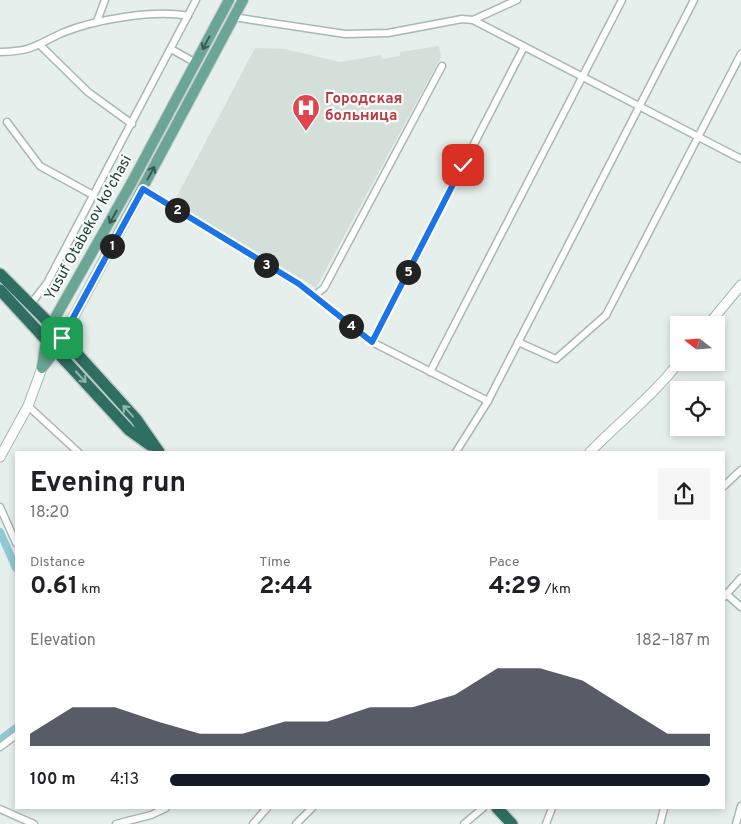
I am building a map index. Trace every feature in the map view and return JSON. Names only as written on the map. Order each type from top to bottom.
[{"type":"highway","points":[[0,274],[51,325],[136,419],[158,451]]},
{"type":"highway","points":[[0,290],[130,430],[158,451]]},
{"type":"highway","points":[[498,809],[512,824]]},
{"type":"main road","name":"Yusuf Otabekov ko'chasi","points":[[42,368],[46,340],[51,325],[132,182],[229,0]]},
{"type":"main road","name":"Yusuf Otabekov ko'chasi","points":[[42,368],[56,350],[243,0]]},
{"type":"street","points":[[97,21],[105,0]]},
{"type":"street","points":[[30,305],[47,283],[196,0]]},
{"type":"street","points":[[474,20],[517,0]]},
{"type":"street","points":[[430,372],[622,0]]},
{"type":"street","points":[[457,451],[488,401],[694,0]]},
{"type":"street","points":[[0,52],[27,50],[62,33],[97,21],[173,13],[188,16]]},
{"type":"street","points":[[234,17],[345,34],[388,34],[462,19],[474,20],[639,108],[741,159]]},
{"type":"street","points":[[40,45],[88,92],[132,124]]},
{"type":"street","points":[[372,342],[524,47]]},
{"type":"street","points":[[171,50],[196,63]]},
{"type":"street","points":[[518,342],[556,359],[606,315],[741,54]]},
{"type":"street","points":[[314,296],[324,288],[442,66]]},
{"type":"street","points":[[7,122],[40,166],[93,195]]},
{"type":"street","points":[[143,189],[299,284],[372,342],[488,401]]},
{"type":"street","points":[[715,316],[741,285]]},
{"type":"street","points":[[0,457],[28,406],[42,368]]},
{"type":"street","points":[[591,451],[616,425],[650,396],[671,371]]},
{"type":"street","points":[[28,406],[77,451]]},
{"type":"street","points":[[725,485],[741,470]]},
{"type":"street","points":[[0,507],[15,541]]},
{"type":"street","points":[[741,578],[725,595],[741,607]]},
{"type":"street","points":[[0,747],[15,736]]},
{"type":"street","points":[[736,824],[741,806]]},
{"type":"street","points":[[0,808],[34,824]]},
{"type":"street","points":[[116,824],[151,815],[164,809]]},
{"type":"street","points":[[253,824],[266,809]]},
{"type":"street","points":[[296,824],[311,809]]},
{"type":"street","points":[[464,824],[482,809]]},
{"type":"street","points":[[546,824],[552,809]]},
{"type":"street","points":[[660,824],[664,809]]},
{"type":"shaded area","name":"Городская больница","points":[[439,46],[441,57],[316,288],[174,202],[255,48],[285,49],[340,62],[381,55],[382,59],[400,56],[400,52]]},
{"type":"waterway","points":[[0,532],[15,566]]},
{"type":"waterway","points":[[0,740],[15,729]]},
{"type":"place","name":"Городская больница","points":[[306,132]]},
{"type":"route","points":[[62,338],[143,189],[299,284],[372,342],[463,165]]}]
